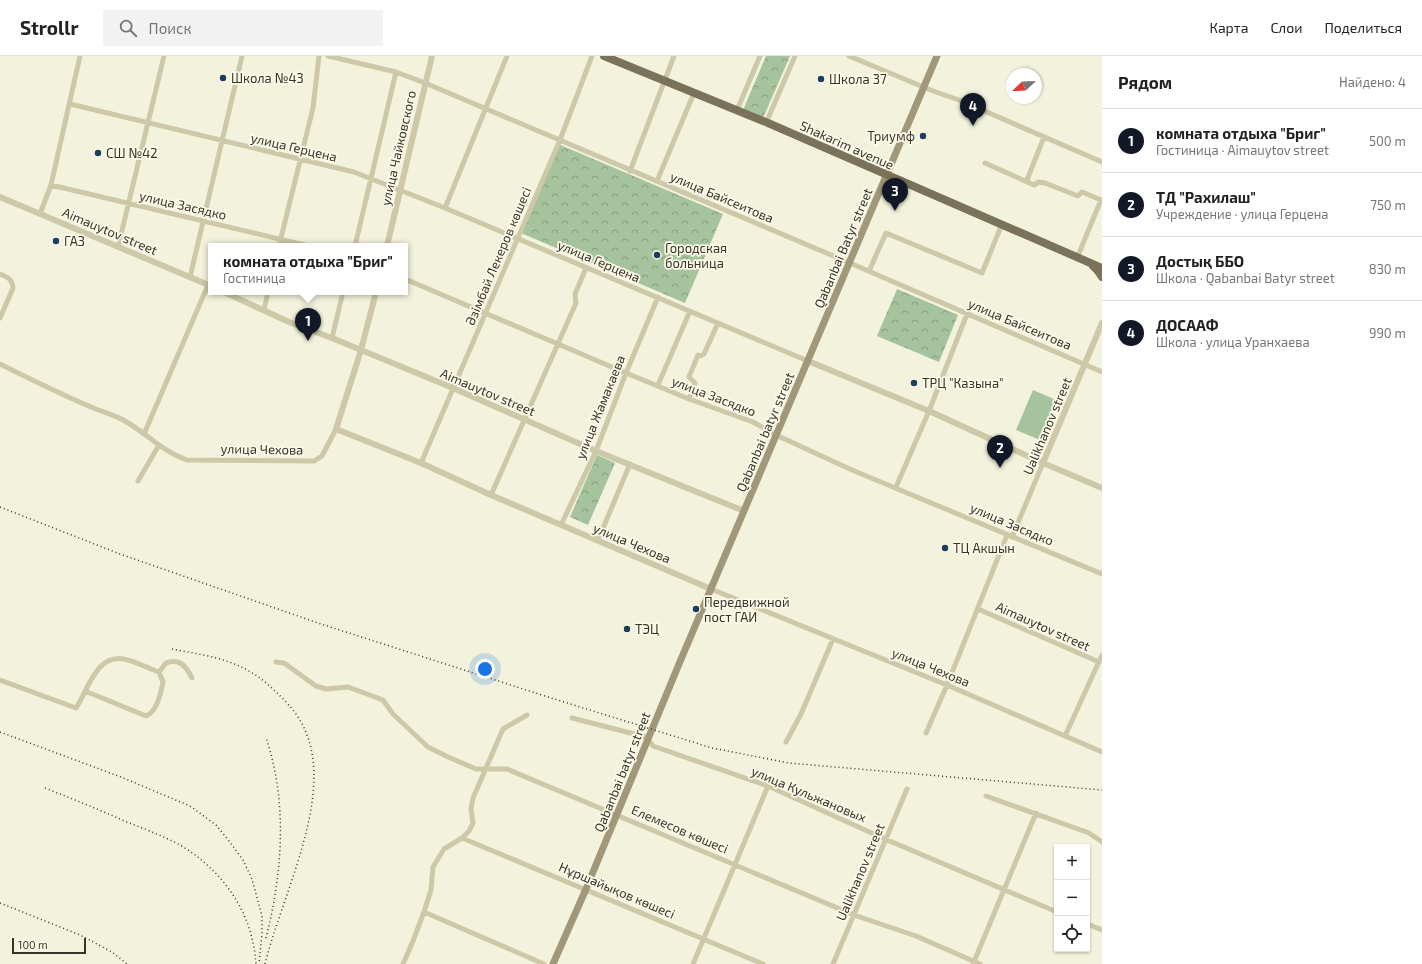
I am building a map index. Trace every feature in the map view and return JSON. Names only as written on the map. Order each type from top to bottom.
[{"type":"main road","name":"Shakarim avenue","points":[[604,56],[737,110],[1102,268]]},
{"type":"main road","name":"Qabanbai Batyr street","points":[[808,361],[887,176],[936,56]]},
{"type":"main road","points":[[1089,263],[1098,270],[1102,277]]},
{"type":"main road","name":"Qabanbai batyr street","points":[[553,964],[808,361]]},
{"type":"street","points":[[40,214],[51,185],[80,56]]},
{"type":"street","points":[[118,247],[164,56]]},
{"type":"street","points":[[190,276],[242,56]]},
{"type":"street","points":[[280,243],[313,108],[319,56]]},
{"type":"street","name":"улица Байсеитова","points":[[328,56],[396,72],[425,83],[630,171],[849,262],[1102,372]]},
{"type":"street","name":"улица Чайковского","points":[[388,243],[432,56]]},
{"type":"street","points":[[445,208],[507,56]]},
{"type":"street","name":"Әзімбай Лекеров көшесі","points":[[421,463],[560,140],[592,56]]},
{"type":"street","points":[[630,171],[674,56]]},
{"type":"street","points":[[737,110],[760,56]]},
{"type":"street","points":[[766,123],[795,56]]},
{"type":"street","points":[[849,56],[1044,136],[1102,162]]},
{"type":"street","points":[[356,243],[396,72]]},
{"type":"street","points":[[657,181],[694,93]]},
{"type":"street","name":"улица Герцена","points":[[70,104],[354,172],[371,178],[518,238],[586,268],[929,411],[1102,488]]},
{"type":"street","points":[[1027,180],[1044,136]]},
{"type":"street","points":[[985,163],[1027,180],[1034,185],[1039,182],[1045,183],[1078,196],[1082,192],[1101,199],[1077,258]]},
{"type":"street","name":"улица Засядко","points":[[51,185],[295,243]]},
{"type":"street","name":"Aimauytov street","points":[[0,197],[208,284]]},
{"type":"street","points":[[869,271],[886,233],[982,273],[1002,224]]},
{"type":"street","points":[[491,495],[526,419],[576,303],[575,294],[586,268]]},
{"type":"street","points":[[0,274],[10,278],[13,288],[0,318]]},
{"type":"street","name":"улица Засядко","points":[[408,280],[558,345],[689,399],[753,422],[776,435],[852,470],[896,487],[1102,574]]},
{"type":"street","points":[[144,434],[208,290]]},
{"type":"street","name":"Aimauytov street","points":[[231,295],[289,322],[332,338],[453,388],[596,451],[744,511]]},
{"type":"street","points":[[264,310],[267,295]]},
{"type":"street","points":[[332,338],[342,295]]},
{"type":"street","points":[[336,429],[361,350],[375,295]]},
{"type":"street","name":"улица Жамакаева","points":[[562,525],[596,451],[626,373],[658,297]]},
{"type":"street","points":[[658,385],[690,311]]},
{"type":"street","points":[[896,487],[929,411],[967,314]]},
{"type":"street","points":[[689,399],[695,383],[690,377],[698,355],[701,356],[704,354],[718,323]]},
{"type":"street","name":"Ualikhanov street","points":[[978,609],[1043,463],[1102,323]]},
{"type":"street","name":"улица Чехова","points":[[0,364],[86,405],[124,420],[177,457],[187,460],[314,461],[322,456],[336,429],[421,463],[491,495],[711,589],[947,685],[1102,752]]},
{"type":"street","points":[[138,481],[159,445]]},
{"type":"street","points":[[598,540],[630,464]]},
{"type":"street","points":[[926,733],[978,609]]},
{"type":"street","name":"Aimauytov street","points":[[978,609],[1099,662]]},
{"type":"street","points":[[786,742],[802,714],[833,639]]},
{"type":"street","points":[[1065,736],[1102,655]]},
{"type":"street","points":[[0,680],[76,708],[85,691],[101,664],[113,658],[124,659],[159,672],[163,682],[154,711],[146,716],[85,691]]},
{"type":"street","points":[[159,672],[166,663],[178,661],[186,667],[192,678]]},
{"type":"street","name":"Елемесов көшесі","points":[[276,662],[284,664],[316,686],[326,689],[348,687],[383,700],[393,714],[428,747],[476,770],[507,769],[854,915],[916,936],[974,963],[980,964]]},
{"type":"street","points":[[403,964],[424,912],[431,890],[433,866],[444,849],[462,838],[473,824],[471,810],[473,798],[503,729],[527,715]]},
{"type":"street","name":"улица Кульжановых","points":[[572,718],[646,737],[653,746],[768,786],[885,839],[1054,911]]},
{"type":"street","points":[[693,964],[768,786]]},
{"type":"street","name":"Ualikhanov street","points":[[833,964],[907,789]]},
{"type":"street","points":[[986,796],[1089,833],[1102,842]]},
{"type":"street","points":[[974,963],[1036,813]]},
{"type":"street","name":"Нұршайықов көшесі","points":[[462,838],[762,964]]},
{"type":"street","points":[[424,912],[544,964]]},
{"type":"street","points":[[1090,925],[1102,930]]},
{"type":"green space","points":[[766,56],[790,56],[763,118],[743,110]]},
{"type":"green space","points":[[558,144],[723,214],[685,303],[521,233]]},
{"type":"green space","points":[[897,289],[958,315],[939,362],[877,336]]},
{"type":"green space","points":[[1033,390],[1056,400],[1040,440],[1016,430]]},
{"type":"green space","points":[[597,455],[615,463],[588,525],[570,517]]},
{"type":"railway","points":[[0,507],[120,554],[318,623],[712,748],[789,763],[1102,790]]},
{"type":"railway","points":[[172,649],[220,659],[251,672],[260,678],[286,702],[297,715],[305,730],[313,757],[314,785],[310,816],[293,878],[265,964]]},
{"type":"railway","points":[[0,732],[121,777],[190,806],[216,825],[243,860],[252,879],[262,916],[259,964]]},
{"type":"railway","points":[[266,737],[278,788],[280,810],[280,853],[275,896],[266,938]]},
{"type":"railway","points":[[45,788],[180,845],[205,863],[227,886],[243,913],[254,946],[256,964]]},
{"type":"railway","points":[[0,903],[80,935],[112,952],[127,964]]},
{"type":"place","name":"Школа №43","points":[[223,78]]},
{"type":"place","name":"Школа 37","points":[[821,79]]},
{"type":"place","name":"ДОСААФ","points":[[973,126]]},
{"type":"place","name":"Триумф","points":[[923,136]]},
{"type":"place","name":"СШ №42","points":[[98,153]]},
{"type":"place","name":"Достық ББО","points":[[895,211]]},
{"type":"place","name":"ГАЗ","points":[[56,241]]},
{"type":"place","name":"Городская больница","points":[[657,255]]},
{"type":"place","name":"комната отдыха \"Бриг\"","points":[[308,341]]},
{"type":"place","name":"ТРЦ \"Казына\"","points":[[914,383]]},
{"type":"place","name":"ТД \"Рахилаш\"","points":[[1000,468]]},
{"type":"place","name":"ТЦ Акшын","points":[[945,548]]},
{"type":"place","name":"Передвижной пост ГАИ","points":[[696,609]]},
{"type":"place","name":"ТЭЦ","points":[[627,629]]}]
